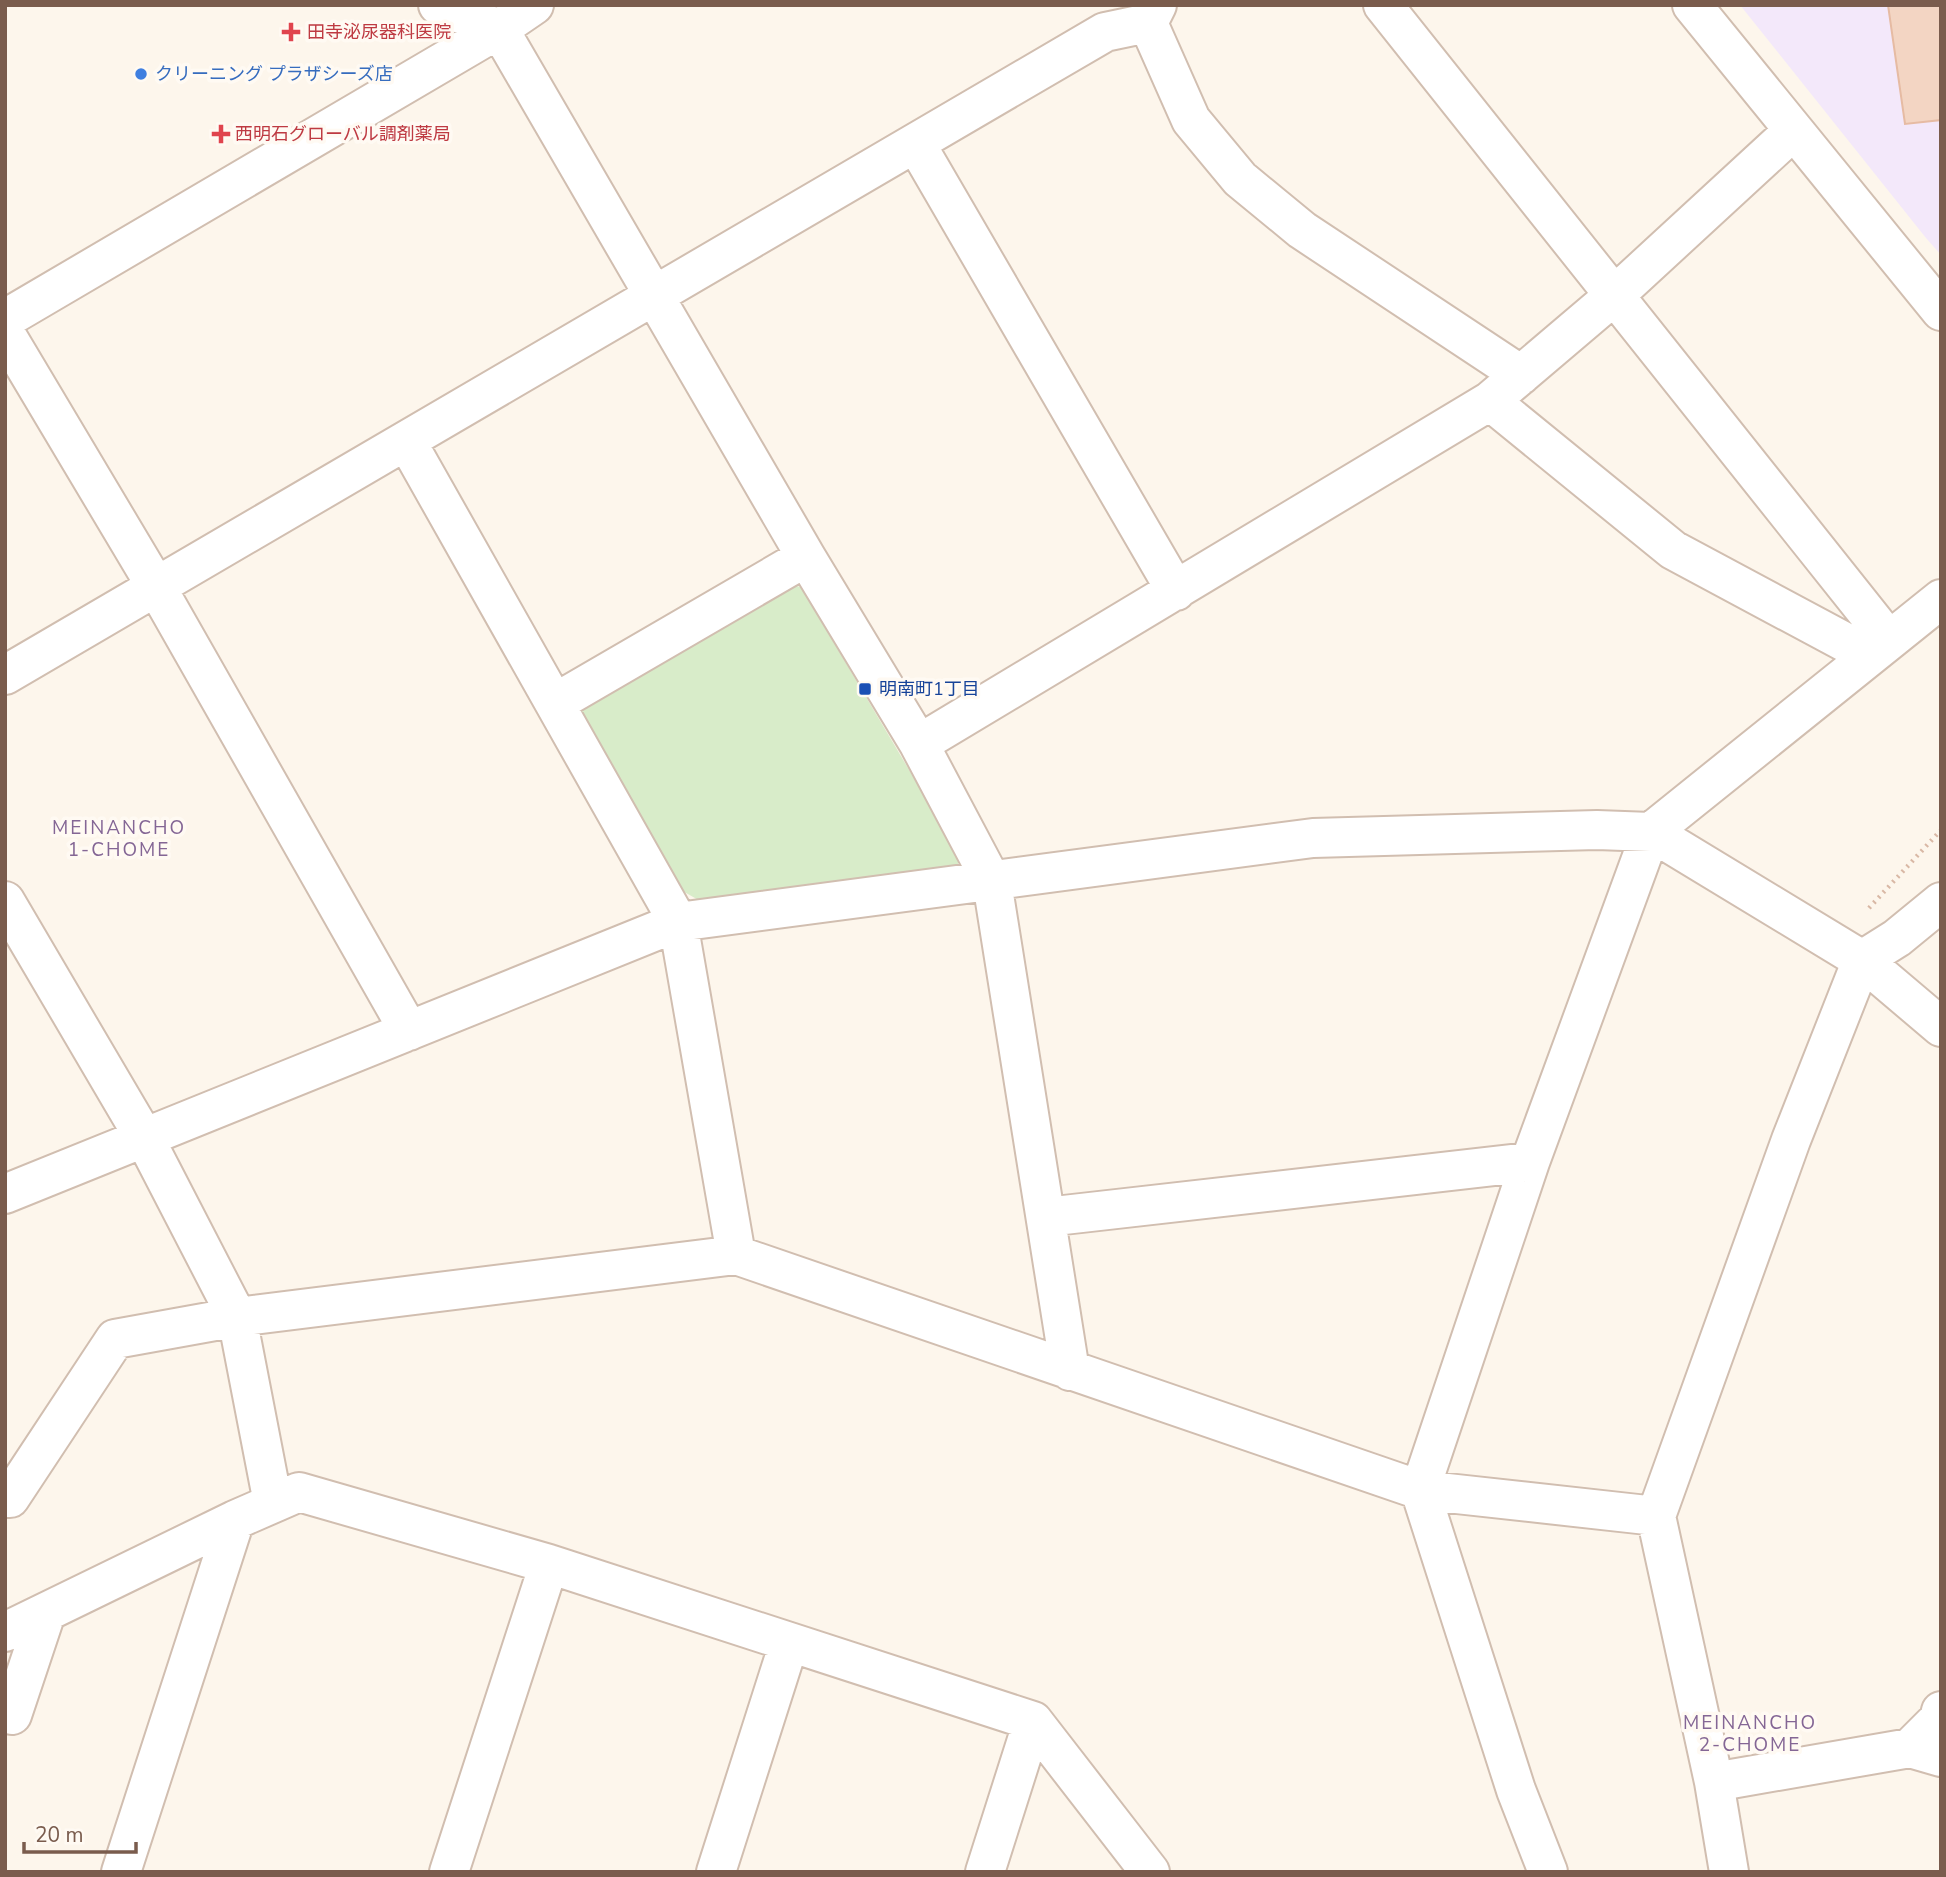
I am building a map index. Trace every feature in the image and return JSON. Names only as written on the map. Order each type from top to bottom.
[{"type":"street","points":[[438,5],[499,29],[806,557],[919,744],[992,882],[1070,1371]]},
{"type":"street","points":[[5,318],[499,29],[534,5]]},
{"type":"street","points":[[1383,5],[1616,294],[1879,647]]},
{"type":"street","points":[[1692,5],[1941,311]]},
{"type":"street","points":[[5,676],[916,144],[1097,19],[1153,14],[1191,120],[1240,179],[1302,230],[1521,375]]},
{"type":"street","points":[[919,744],[1490,401],[1616,294],[1793,131]]},
{"type":"street","points":[[916,144],[1176,591]]},
{"type":"street","points":[[5,333],[157,588],[409,1031]]},
{"type":"street","points":[[1490,401],[1673,550],[1879,647]]},
{"type":"street","points":[[407,442],[678,922],[736,1255]]},
{"type":"street","points":[[555,703],[806,557]]},
{"type":"street","points":[[1548,1872],[1516,1790],[1420,1490],[1530,1162],[1651,832],[1941,600]]},
{"type":"street","points":[[5,1194],[678,922],[1313,838],[1597,830],[1651,832],[1861,960],[1941,1027]]},
{"type":"street","points":[[5,901],[145,1139],[237,1317],[273,1503]]},
{"type":"street","points":[[1730,1872],[1714,1782],[1656,1516],[1791,1140],[1861,960],[1897,938],[1941,902]]},
{"type":"street","points":[[1046,1217],[1530,1162]]},
{"type":"street","points":[[5,1498],[10,1498],[115,1339],[237,1317],[736,1255],[1420,1490],[1656,1516]]},
{"type":"street","points":[[5,1632],[235,1520],[299,1492],[549,1564],[1033,1721],[1150,1872]]},
{"type":"street","points":[[121,1872],[235,1520]]},
{"type":"street","points":[[449,1872],[549,1564]]},
{"type":"street","points":[[5,1713],[12,1715],[46,1613]]},
{"type":"street","points":[[716,1872],[789,1643]]},
{"type":"street","points":[[1714,1782],[1925,1753],[1941,1711]]},
{"type":"street","points":[[985,1872],[1033,1721]]},
{"type":"shaded area","points":[[1740,5],[1941,5],[1941,255],[1926,238]]},
{"type":"green space","points":[[781,583],[801,587],[960,856],[957,868],[702,902],[679,889],[581,713],[585,693]]},
{"type":"building","points":[[1888,5],[1941,5],[1941,120],[1905,124]]},
{"type":"place","name":"田寺泌尿器科医院","points":[[291,32]]},
{"type":"place","name":"クリーニング プラザシーズ店","points":[[141,74]]},
{"type":"place","name":"西明石グローバル調剤薬局","points":[[221,134]]},
{"type":"place","name":"明南町1丁目","points":[[865,689]]},
{"type":"district","name":"MEINANCHO 1-CHOME","points":[[119,838]]},
{"type":"district","name":"MEINANCHO 2-CHOME","points":[[1750,1733]]}]
